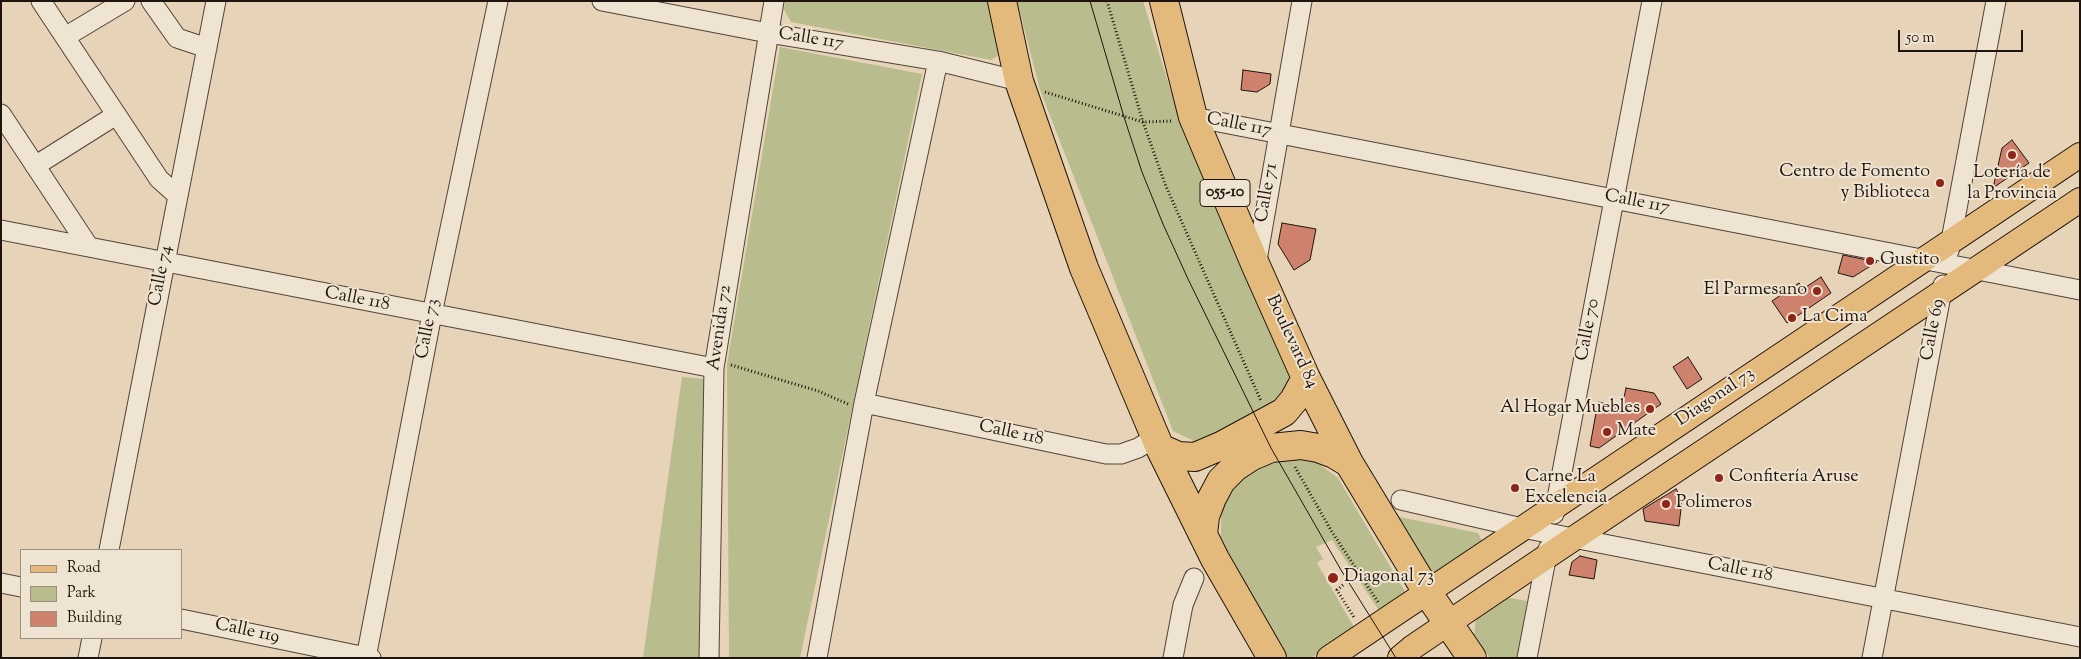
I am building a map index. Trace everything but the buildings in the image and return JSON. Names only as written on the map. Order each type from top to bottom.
[{"type":"highway","points":[[1002,1],[1019,81],[1084,268],[1158,443],[1203,535],[1272,658]]},
{"type":"highway","name":"Boulevard 84","points":[[1164,1],[1193,117],[1306,378],[1349,463],[1427,592],[1472,658]]},
{"type":"highway","points":[[1158,443],[1178,456],[1195,457],[1284,412],[1294,400],[1306,378]]},
{"type":"highway","points":[[1203,535],[1208,507],[1221,481],[1235,467],[1252,456],[1283,446],[1301,445],[1318,448],[1334,454],[1349,463]]},
{"type":"main road","name":"Diagonal 73","points":[[1329,658],[1924,259],[1949,253],[2080,155]]},
{"type":"main road","points":[[1400,658],[1574,538],[2080,200]]},
{"type":"street","points":[[41,1],[159,179],[178,196]]},
{"type":"street","points":[[65,37],[126,1]]},
{"type":"street","points":[[151,1],[177,38],[207,48]]},
{"type":"street","name":"Calle 74","points":[[109,549],[216,1]]},
{"type":"street","name":"Calle 73","points":[[367,657],[432,314],[498,1]]},
{"type":"street","name":"Calle 117","points":[[602,1],[768,33],[938,61],[1019,81]]},
{"type":"street","name":"Avenida 72","points":[[710,658],[714,368],[774,1]]},
{"type":"street","name":"Calle 71","points":[[1256,266],[1302,1]]},
{"type":"street","name":"Calle 70","points":[[1526,658],[1652,1]]},
{"type":"street","name":"Calle 69","points":[[1872,658],[1996,1]]},
{"type":"street","points":[[817,658],[864,403],[938,61]]},
{"type":"street","points":[[1,114],[89,248]]},
{"type":"street","points":[[36,166],[116,115]]},
{"type":"street","name":"Calle 117","points":[[1193,117],[1924,259]]},
{"type":"street","name":"Calle 118","points":[[1,230],[714,368]]},
{"type":"street","points":[[1949,253],[1976,270],[2080,290]]},
{"type":"street","name":"Calle 118","points":[[864,403],[1106,454],[1120,454],[1158,443]]},
{"type":"street","name":"Calle 118","points":[[1401,500],[1550,534],[2080,637]]},
{"type":"street","points":[[1172,658],[1183,605],[1194,578]]},
{"type":"street","points":[[1,583],[20,587]]},
{"type":"street","name":"Calle 119","points":[[182,619],[367,657]]},
{"type":"street","points":[[88,658],[92,639]]},
{"type":"path","points":[[1107,1],[1143,122],[1165,184],[1270,420]]},
{"type":"path","points":[[1019,81],[1067,100],[1143,122],[1180,121],[1193,117]]},
{"type":"path","points":[[714,368],[727,364],[818,391],[848,404],[864,403]]},
{"type":"path","points":[[1283,446],[1332,532],[1388,618]]},
{"type":"path","points":[[1343,585],[1337,590],[1364,634]]},
{"type":"green space","points":[[785,1],[992,1],[1003,52],[991,60],[791,22],[784,10]]},
{"type":"green space","points":[[1017,1],[1143,1],[1180,121],[1294,377],[1285,399],[1196,442],[1173,431],[1040,90]]},
{"type":"green space","points":[[780,47],[922,74],[800,658],[729,658],[727,364]]},
{"type":"green space","points":[[682,377],[705,379],[704,658],[643,658]]},
{"type":"green space","points":[[1292,455],[1315,461],[1338,478],[1407,595],[1380,612],[1332,540],[1316,547],[1323,559],[1317,563],[1355,629],[1311,658],[1284,658],[1221,538],[1221,507],[1242,474],[1267,460]]},
{"type":"green space","points":[[1387,503],[1400,517],[1478,533],[1482,541],[1448,573],[1430,572]]},
{"type":"green space","points":[[1505,597],[1527,601],[1518,658],[1490,658],[1474,635],[1476,618]]},
{"type":"tram line","points":[[1090,1],[1142,172],[1188,279],[1271,448],[1341,570],[1396,658]]},
{"type":"place","name":"Lotería de la Provincia","points":[[2012,155]]},
{"type":"place","name":"Centro de Fomento y Biblioteca","points":[[1940,183]]},
{"type":"place","name":"Gustito","points":[[1870,261]]},
{"type":"place","name":"El Parmesano","points":[[1817,291]]},
{"type":"place","name":"La Cima","points":[[1792,318]]},
{"type":"place","name":"Al Hogar Muebles","points":[[1650,409]]},
{"type":"place","name":"Mate","points":[[1607,432]]},
{"type":"place","name":"Confitería Aruse","points":[[1719,478]]},
{"type":"place","name":"Carne La Excelencia","points":[[1515,488]]},
{"type":"place","name":"Polimeros","points":[[1666,504]]},
{"type":"place","name":"Diagonal 73","points":[[1333,578]]}]
